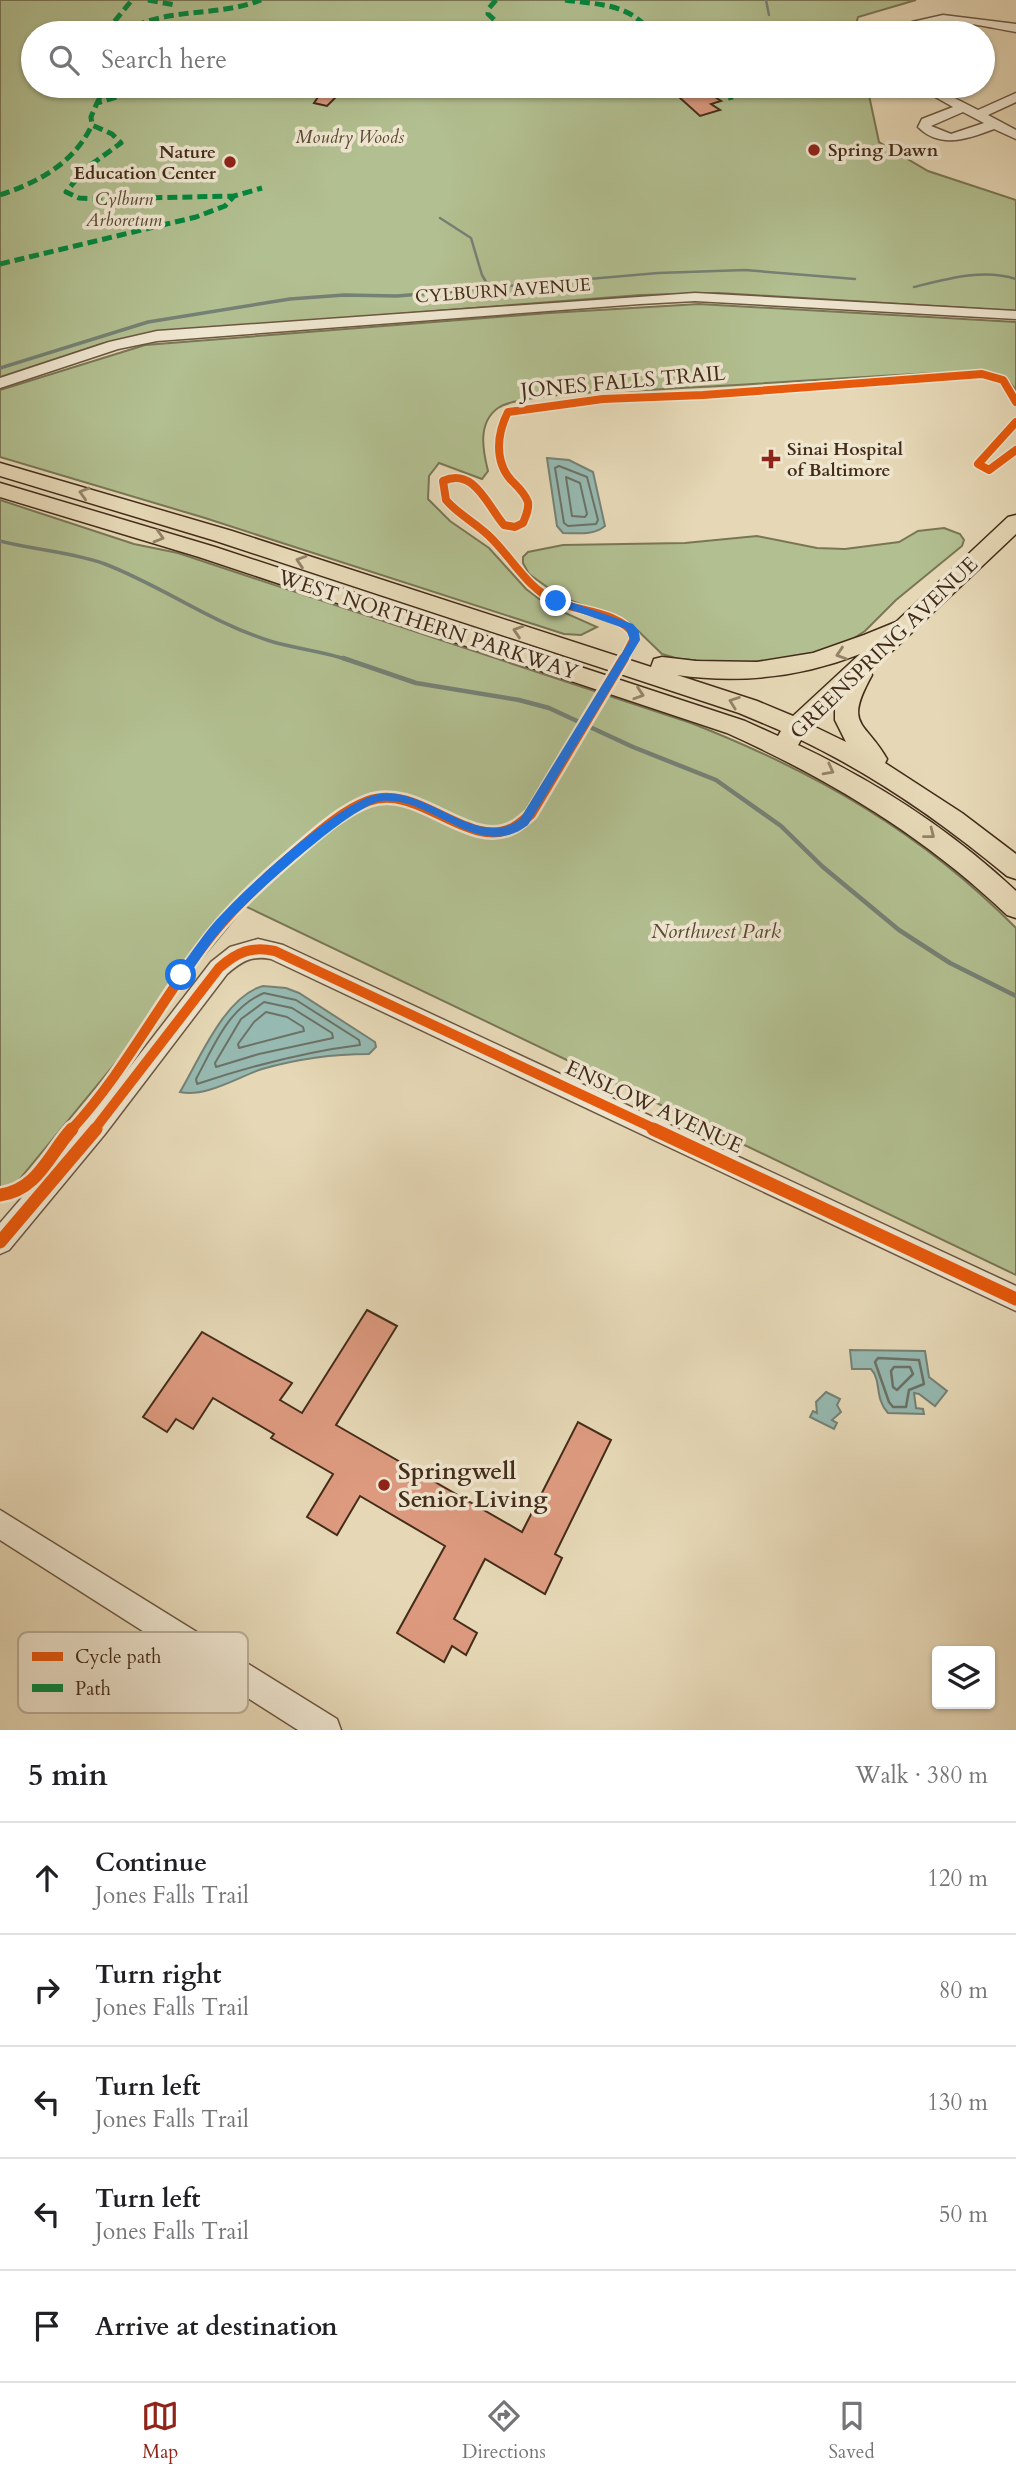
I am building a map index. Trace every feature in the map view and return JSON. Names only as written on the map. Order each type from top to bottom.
[{"type":"main road","name":"WEST NORTHERN PARKWAY","points":[[0,469],[224,536],[689,687],[790,737],[894,777],[944,812],[1016,869]]},
{"type":"main road","name":"WEST NORTHERN PARKWAY","points":[[0,490],[207,552],[678,707],[790,737],[922,827],[1016,907]]},
{"type":"main road","name":"GREENSPRING AVENUE","points":[[790,737],[1016,522]]},
{"type":"main road","points":[[581,652],[706,671],[768,671],[823,660],[904,627]]},
{"type":"main road","points":[[869,659],[848,694],[846,721],[858,742],[894,777]]},
{"type":"street","points":[[934,21],[961,21]]},
{"type":"street","points":[[995,25],[1016,27]]},
{"type":"street","points":[[977,116],[1016,97]]},
{"type":"street","points":[[944,98],[1016,135]]},
{"type":"street","points":[[962,108],[927,122],[924,127],[942,137],[954,139],[993,124]]},
{"type":"street","name":"CYLBURN AVENUE","points":[[0,383],[105,348],[157,336],[650,299],[717,298],[1016,315]]},
{"type":"street","name":"ENSLOW AVENUE","points":[[0,1242],[97,1127],[219,968],[240,951],[250,947],[275,951],[1016,1299]]},
{"type":"street","points":[[0,1524],[171,1632]]},
{"type":"street","points":[[248,1681],[326,1730]]},
{"type":"green space","name":"Cylburn Arboretum","points":[[0,0],[916,0],[858,17],[857,21],[21,21],[21,98],[870,98],[879,142],[928,171],[1016,200],[1016,311],[719,293],[641,295],[150,333],[101,344],[0,377]]},
{"type":"green space","points":[[699,304],[1016,322],[1016,390],[1010,382],[996,373],[972,371],[569,394],[526,399],[498,408],[491,414],[484,429],[483,446],[488,471],[482,479],[439,463],[429,476],[428,499],[450,521],[489,548],[526,589],[547,605],[597,627],[581,635],[564,634],[205,518],[0,457],[0,390],[145,345]]},
{"type":"green space","name":"Northwest Park","points":[[0,500],[134,544],[178,553],[691,723],[824,784],[865,808],[943,862],[1016,928],[1016,1275],[245,906],[0,1203]]},
{"type":"green space","points":[[944,528],[960,534],[964,540],[962,546],[896,600],[865,631],[851,640],[805,659],[728,663],[679,659],[662,654],[629,622],[561,597],[529,574],[523,563],[523,557],[528,552],[563,545],[685,543],[757,536],[817,548],[845,549],[899,542],[918,531]]},
{"type":"water","points":[[547,458],[569,460],[593,472],[605,526],[590,533],[563,533],[557,526]]},
{"type":"water","points":[[263,986],[286,988],[299,993],[375,1042],[376,1047],[369,1054],[288,1062],[211,1089],[180,1092],[225,1015],[249,992]]},
{"type":"water","points":[[850,1350],[925,1351],[929,1377],[947,1391],[935,1406],[914,1393],[916,1408],[923,1409],[924,1414],[888,1413],[881,1401],[871,1369],[852,1369]]},
{"type":"water","points":[[826,1392],[840,1399],[837,1405],[841,1412],[832,1420],[837,1423],[834,1429],[810,1417],[813,1411],[817,1413],[816,1402]]},
{"type":"building","points":[[317,98],[335,98],[327,106],[314,103]]},
{"type":"building","points":[[680,98],[716,98],[721,101],[711,104],[720,110],[700,116]]},
{"type":"building","name":"Springwell Senior Living","points":[[367,1310],[397,1326],[336,1425],[522,1532],[578,1422],[611,1440],[555,1554],[562,1558],[545,1594],[485,1559],[454,1619],[477,1633],[466,1655],[452,1646],[444,1662],[397,1633],[445,1546],[360,1496],[337,1535],[307,1517],[333,1474],[271,1438],[274,1434],[213,1398],[193,1429],[176,1419],[167,1432],[143,1417],[202,1332],[292,1383],[280,1400],[302,1413]]},
{"type":"waterway","points":[[766,0],[769,15]]},
{"type":"waterway","points":[[440,218],[471,238],[482,275],[489,287]]},
{"type":"waterway","points":[[461,290],[658,273],[745,270],[855,279]]},
{"type":"waterway","points":[[914,287],[978,275],[991,274],[1016,279]]},
{"type":"waterway","points":[[0,368],[148,322],[290,299],[344,295],[397,296],[480,289]]},
{"type":"waterway","points":[[0,541],[105,564],[249,633],[280,644],[348,660]]},
{"type":"waterway","points":[[343,658],[416,683],[519,700],[549,708],[633,747],[716,780],[781,826],[823,867],[899,930],[950,963],[1016,996]]},
{"type":"marked path","points":[[115,21],[132,0]]},
{"type":"marked path","points":[[148,0],[175,5]]},
{"type":"marked path","points":[[144,21],[172,14],[244,7],[261,0]]},
{"type":"marked path","points":[[496,0],[489,8],[488,14],[496,21]]},
{"type":"marked path","points":[[565,0],[625,9],[642,21]]},
{"type":"marked path","points":[[97,103],[100,98]]},
{"type":"marked path","points":[[114,98],[97,103],[91,117],[92,125],[112,134],[121,143],[85,169],[66,192],[79,198],[98,199],[234,196]]},
{"type":"marked path","points":[[0,195],[14,191],[55,170],[77,150],[92,125]]},
{"type":"marked path","points":[[0,264],[196,217],[225,206],[234,196],[262,188]]},
{"type":"cycle path","name":"JONES FALLS TRAIL","points":[[0,1195],[23,1189],[39,1174],[64,1138],[106,1090],[203,945],[270,875],[328,825],[348,811],[380,797],[400,798],[477,830],[496,833],[514,828],[531,814],[635,636],[624,625],[558,602],[537,589],[488,535],[446,500],[443,481],[463,477],[478,490],[504,525],[515,527],[523,523],[528,510],[527,500],[502,468],[498,455],[508,412],[603,399],[703,395],[982,374],[1003,380],[1016,402]]},
{"type":"cycle path","points":[[1016,422],[978,464],[989,470],[1016,450]]},
{"type":"cycle path","points":[[0,1242],[97,1127],[219,968],[238,953],[258,948],[275,951],[1016,1299]]},
{"type":"place","name":"Spring Dawn","points":[[814,150]]},
{"type":"place","name":"Nature Education Center","points":[[230,162]]},
{"type":"place","name":"Sinai Hospital of Baltimore","points":[[771,459]]},
{"type":"place","name":"Springwell Senior Living","points":[[384,1485]]},
{"type":"route","points":[[181,975],[226,917],[289,859],[359,804],[380,797],[393,798],[411,802],[490,833],[514,830],[524,822],[635,640],[634,631],[629,626],[556,601]]},
{"type":"park label","name":"Moudry Woods","points":[[350,137]]}]
